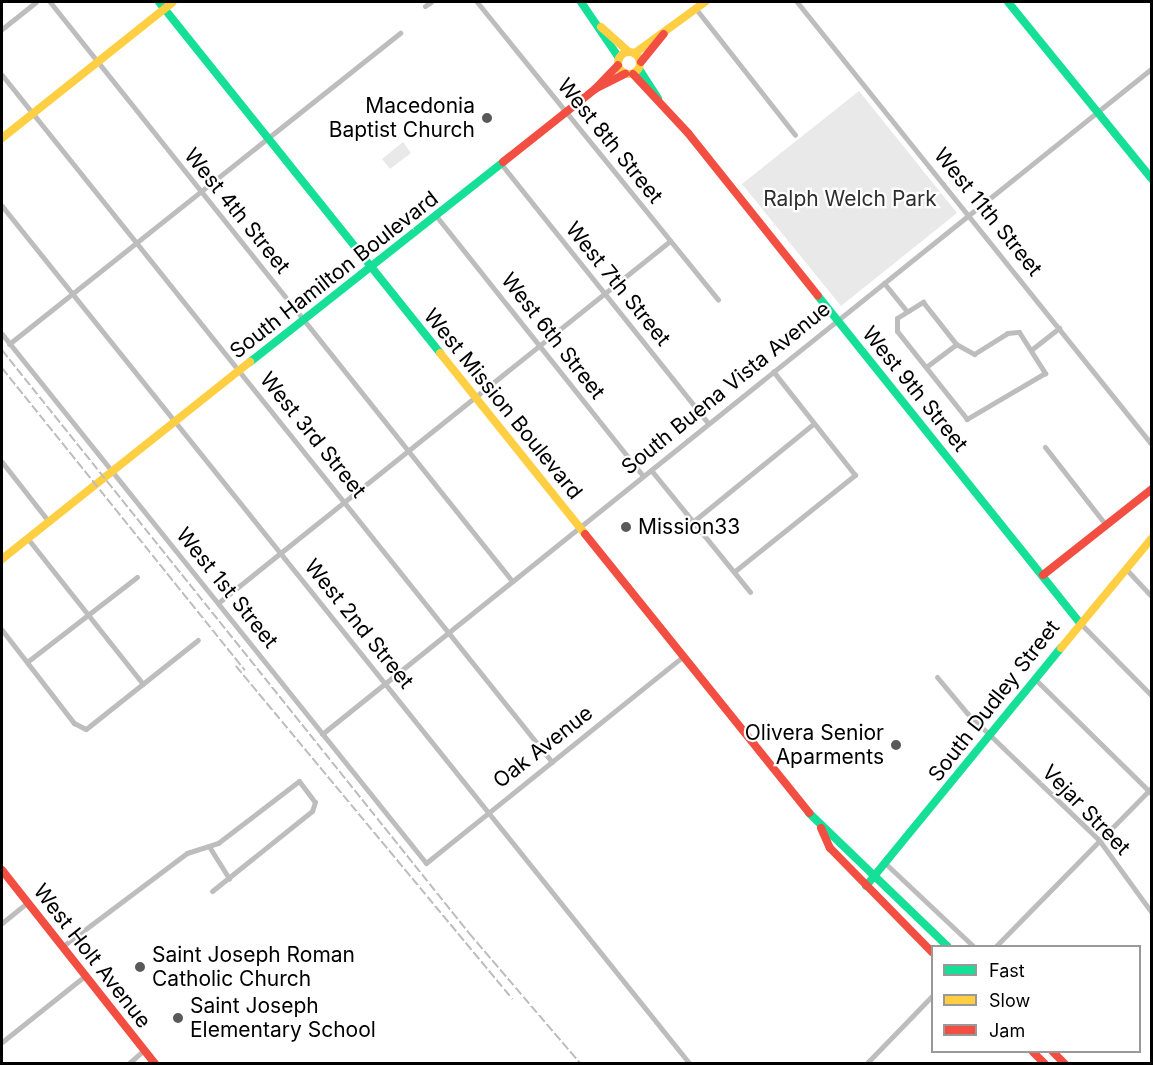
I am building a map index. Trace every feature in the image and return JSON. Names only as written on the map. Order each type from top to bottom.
[{"type":"street","points":[[2,29],[36,2]]},
{"type":"street","name":"West 4th Street","points":[[50,2],[512,581]]},
{"type":"street","name":"West Mission Boulevard","points":[[159,2],[681,658],[821,828],[875,876],[946,945]]},
{"type":"street","points":[[2,138],[173,2]]},
{"type":"street","points":[[425,6],[431,2]]},
{"type":"street","name":"West 8th Street","points":[[477,2],[718,300]]},
{"type":"street","points":[[581,2],[601,27],[631,52],[634,70]]},
{"type":"street","name":"South Hamilton Boulevard","points":[[2,559],[177,424],[502,165],[595,89],[618,62],[664,34],[705,2]]},
{"type":"street","name":"West 11th Street","points":[[797,2],[1152,445]]},
{"type":"street","points":[[1008,2],[1152,179]]},
{"type":"street","points":[[696,9],[795,135]]},
{"type":"street","points":[[601,27],[618,62],[634,70]]},
{"type":"street","points":[[9,344],[199,189],[400,33]]},
{"type":"street","name":"South Hamilton Boulevard","points":[[595,89],[634,70],[664,34]]},
{"type":"street","name":"South Buena Vista Avenue","points":[[322,734],[968,213],[1152,68]]},
{"type":"street","name":"West 9th Street","points":[[634,70],[1079,622],[1152,696]]},
{"type":"street","name":"West 3rd Street","points":[[2,75],[135,242],[242,371],[552,762]]},
{"type":"street","name":"West 7th Street","points":[[502,165],[708,423]]},
{"type":"street","name":"West 2nd Street","points":[[2,206],[690,1064]]},
{"type":"street","name":"West 6th Street","points":[[437,217],[643,476]]},
{"type":"street","points":[[218,603],[345,501],[410,453],[670,241]]},
{"type":"street","points":[[884,283],[906,310]]},
{"type":"street","points":[[923,302],[956,344],[982,354],[1006,333],[1019,332],[1045,366],[1042,378],[968,419],[894,324],[906,310],[923,302]]},
{"type":"street","points":[[1031,350],[1059,328]]},
{"type":"street","name":"West 1st Street","points":[[2,334],[426,863]]},
{"type":"street","points":[[926,367],[956,344]]},
{"type":"street","points":[[735,571],[855,476],[773,371]]},
{"type":"street","points":[[694,520],[813,424]]},
{"type":"street","points":[[1045,447],[1106,525]]},
{"type":"street","points":[[2,462],[49,522]]},
{"type":"street","points":[[651,470],[694,520],[750,592]]},
{"type":"street","points":[[1043,575],[1152,489]]},
{"type":"street","name":"South Dudley Street","points":[[866,886],[1037,681],[1079,622],[1152,538]]},
{"type":"street","points":[[28,539],[143,684]]},
{"type":"street","points":[[1126,569],[1152,597]]},
{"type":"street","points":[[27,662],[137,577]]},
{"type":"street","points":[[2,630],[74,723],[86,729],[198,640]]},
{"type":"street","name":"Oak Avenue","points":[[426,863],[681,658]]},
{"type":"street","name":"Vejar Street","points":[[937,676],[992,736],[1099,840],[1152,913]]},
{"type":"street","points":[[997,945],[1151,790],[1037,681]]},
{"type":"street","points":[[63,946],[187,853],[210,848],[291,783],[299,781],[315,802],[312,810],[212,891]]},
{"type":"street","name":"West Mission Boulevard","points":[[821,828],[830,849],[931,950]]},
{"type":"street","points":[[210,848],[229,878]]},
{"type":"street","points":[[886,864],[972,945]]},
{"type":"street","name":"West Holt Avenue","points":[[2,870],[155,1064]]},
{"type":"street","points":[[2,923],[27,903]]},
{"type":"street","points":[[2,1042],[86,975]]},
{"type":"street","points":[[866,1064],[931,998]]},
{"type":"street","points":[[128,1064],[144,1050]]},
{"type":"street","points":[[1034,1053],[1046,1064]]},
{"type":"street","points":[[1054,1053],[1065,1064]]},
{"type":"green space","name":"Ralph Welch Park","points":[[859,91],[957,213],[841,306],[742,184]]},
{"type":"green space","points":[[403,142],[411,153],[390,169],[382,159]]},
{"type":"railway","points":[[2,350],[469,933],[581,1064]]},
{"type":"railway","points":[[2,368],[245,670]]},
{"type":"railway","points":[[236,666],[512,999]]},
{"type":"traffic: fast","points":[[159,2],[440,353]]},
{"type":"traffic: fast","points":[[581,2],[619,58]]},
{"type":"traffic: fast","points":[[1008,2],[1152,179]]},
{"type":"traffic: fast","points":[[639,69],[658,98]]},
{"type":"traffic: fast","points":[[250,362],[503,162]]},
{"type":"traffic: fast","points":[[818,296],[1079,622]]},
{"type":"traffic: fast","points":[[866,886],[1061,648]]},
{"type":"traffic: fast","points":[[809,813],[946,945]]},
{"type":"traffic: slow","points":[[2,138],[173,2]]},
{"type":"traffic: slow","points":[[635,53],[705,2]]},
{"type":"traffic: slow","points":[[601,27],[628,51]]},
{"type":"traffic: slow","points":[[625,52],[633,52],[640,59],[640,63],[640,67],[633,74],[625,74],[618,67],[618,59],[625,52]]},
{"type":"traffic: slow","points":[[440,353],[585,534]]},
{"type":"traffic: slow","points":[[2,559],[250,362]]},
{"type":"traffic: slow","points":[[1061,648],[1152,538]]},
{"type":"traffic: jam","points":[[641,62],[664,34]]},
{"type":"traffic: jam","points":[[595,89],[618,65]]},
{"type":"traffic: jam","points":[[503,162],[595,89],[625,74]]},
{"type":"traffic: jam","points":[[633,74],[688,133],[818,296]]},
{"type":"traffic: jam","points":[[1043,575],[1152,489]]},
{"type":"traffic: jam","points":[[585,534],[809,813]]},
{"type":"traffic: jam","points":[[821,828],[830,848],[931,951]]},
{"type":"traffic: jam","points":[[2,870],[155,1064]]},
{"type":"traffic: jam","points":[[1034,1053],[1045,1064]]},
{"type":"traffic: jam","points":[[1054,1053],[1065,1064]]},
{"type":"place","name":"Macedonia Baptist Church","points":[[487,118]]},
{"type":"place","name":"Mission33","points":[[626,527]]},
{"type":"place","name":"Olivera Senior Aparments","points":[[896,745]]},
{"type":"place","name":"Saint Joseph Roman Catholic Church","points":[[140,967]]},
{"type":"place","name":"Saint Joseph Elementary School","points":[[178,1018]]}]
